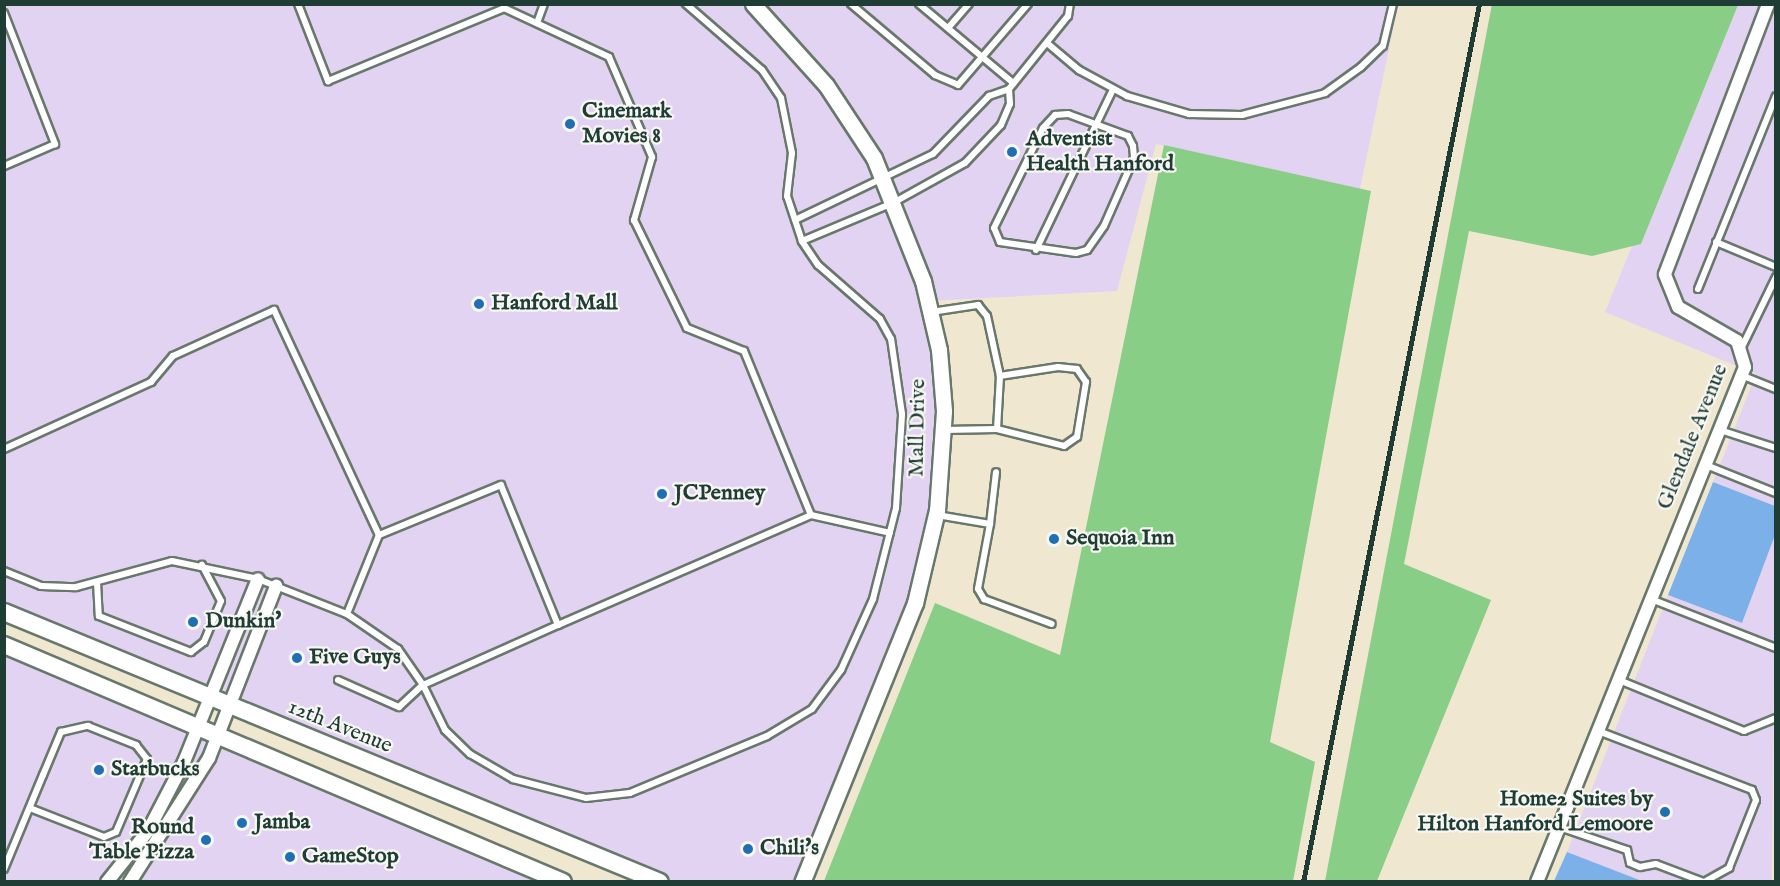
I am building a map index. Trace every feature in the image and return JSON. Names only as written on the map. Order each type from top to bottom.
[{"type":"main road","name":"12th Avenue","points":[[4,612],[210,694],[229,705],[660,882]]},
{"type":"main road","points":[[4,645],[556,880]]},
{"type":"street","name":"Mall Drive","points":[[753,4],[847,112],[881,177],[893,203],[931,312],[942,372],[944,430],[936,515],[905,630],[802,882]]},
{"type":"street","name":"Glendale Avenue","points":[[1537,882],[1741,375],[1742,347],[1678,307],[1665,274],[1768,4]]},
{"type":"street","points":[[107,882],[159,813],[258,579]]},
{"type":"street","points":[[130,882],[218,738],[276,586]]},
{"type":"lane","points":[[298,4],[328,81],[504,8],[609,57],[652,157],[634,220],[687,328],[744,351],[811,515]]},
{"type":"lane","points":[[537,23],[544,4]]},
{"type":"lane","points":[[4,571],[41,586],[97,582],[172,561],[202,565],[258,579],[276,586],[347,614],[398,650],[423,684],[445,730],[501,774],[586,798],[630,793],[767,736],[812,709],[842,670],[873,599],[890,533],[902,414],[891,339],[880,319],[818,265],[802,241],[787,196],[792,153],[781,98],[762,70],[686,4]]},
{"type":"lane","points":[[850,4],[946,83],[958,85],[1028,4]]},
{"type":"lane","points":[[919,4],[1013,82]]},
{"type":"lane","points":[[948,28],[969,4]]},
{"type":"lane","points":[[802,241],[893,203],[965,163],[1001,125],[1010,104],[1009,89],[1068,16],[1070,4]]},
{"type":"lane","points":[[1047,43],[1113,89],[1189,114],[1242,115],[1285,106],[1325,93],[1361,67],[1383,46],[1393,4]]},
{"type":"lane","points":[[4,13],[55,144],[4,166]]},
{"type":"lane","points":[[795,220],[933,154],[989,96],[1009,89]]},
{"type":"lane","points":[[1036,250],[1113,89]]},
{"type":"lane","points":[[1698,289],[1776,96]]},
{"type":"lane","points":[[1055,116],[1098,122],[1128,136],[1134,158],[1104,226],[1087,250],[1036,250],[1000,242],[994,228],[1043,128],[1055,116]]},
{"type":"lane","points":[[1716,242],[1776,267]]},
{"type":"lane","points":[[1742,347],[1776,277]]},
{"type":"lane","points":[[931,312],[978,304],[987,316],[1000,376],[997,429]]},
{"type":"lane","points":[[4,449],[151,382],[173,356],[274,310],[379,535]]},
{"type":"lane","points":[[944,430],[997,429],[1064,446],[1077,437],[1086,382],[1077,369],[1058,367],[1000,376]]},
{"type":"lane","points":[[1741,375],[1776,388]]},
{"type":"lane","points":[[1719,430],[1776,448]]},
{"type":"lane","points":[[1705,465],[1776,493]]},
{"type":"lane","points":[[996,472],[990,524],[978,589],[984,598],[1052,624]]},
{"type":"lane","points":[[347,614],[379,535],[501,485],[558,625]]},
{"type":"lane","points":[[338,680],[399,707],[423,684],[811,515],[890,533]]},
{"type":"lane","points":[[936,515],[990,524]]},
{"type":"lane","points":[[97,582],[99,616],[191,652],[204,642],[221,601],[202,565]]},
{"type":"lane","points":[[1651,599],[1776,648]]},
{"type":"lane","points":[[1618,680],[1744,731],[1776,717]]},
{"type":"lane","points":[[4,869],[61,732],[88,726],[97,729],[136,745],[148,767],[116,832],[104,837],[30,808]]},
{"type":"lane","points":[[1559,826],[1627,850],[1630,863],[1640,867],[1656,864],[1704,882],[1729,868],[1756,800],[1752,790],[1598,731]]},
{"type":"shaded area","points":[[4,5],[1398,5],[1360,189],[1156,144],[1117,291],[928,301],[939,350],[932,540],[802,882],[660,881],[5,612]]},
{"type":"shaded area","points":[[1738,5],[1775,5],[1775,506],[1713,482],[1756,374],[1605,312],[1632,246],[1641,244]]},
{"type":"shaded area","points":[[1775,535],[1772,881],[1642,881],[1567,852],[1668,595],[1742,623]]},
{"type":"shaded area","points":[[4,645],[563,881],[5,881]]},
{"type":"green space","points":[[1492,4],[1738,5],[1641,244],[1592,256],[1469,231],[1404,564],[1491,600],[1377,881],[1325,881]]},
{"type":"green space","points":[[1164,145],[1371,191],[1270,742],[1315,762],[1293,881],[824,881],[935,603],[1060,655]]},
{"type":"water","points":[[1713,482],[1775,506],[1775,535],[1742,623],[1668,595]]},
{"type":"water","points":[[1567,852],[1642,881],[1554,881]]},
{"type":"railway","points":[[1303,882],[1479,4]]},
{"type":"place","name":"Cinemark Movies 8","points":[[570,124]]},
{"type":"place","name":"Adventist Health Hanford","points":[[1012,152]]},
{"type":"place","name":"Hanford Mall","points":[[479,304]]},
{"type":"place","name":"JCPenney","points":[[662,494]]},
{"type":"place","name":"Sequoia Inn","points":[[1054,539]]},
{"type":"place","name":"Dunkin'","points":[[193,622]]},
{"type":"place","name":"Five Guys","points":[[297,658]]},
{"type":"place","name":"Starbucks","points":[[99,770]]},
{"type":"place","name":"Home2 Suites by Hilton Hanford Lemoore","points":[[1665,812]]},
{"type":"place","name":"Jamba","points":[[242,823]]},
{"type":"place","name":"Round Table Pizza","points":[[206,840]]},
{"type":"place","name":"Chili's","points":[[748,849]]},
{"type":"place","name":"GameStop","points":[[290,857]]}]
